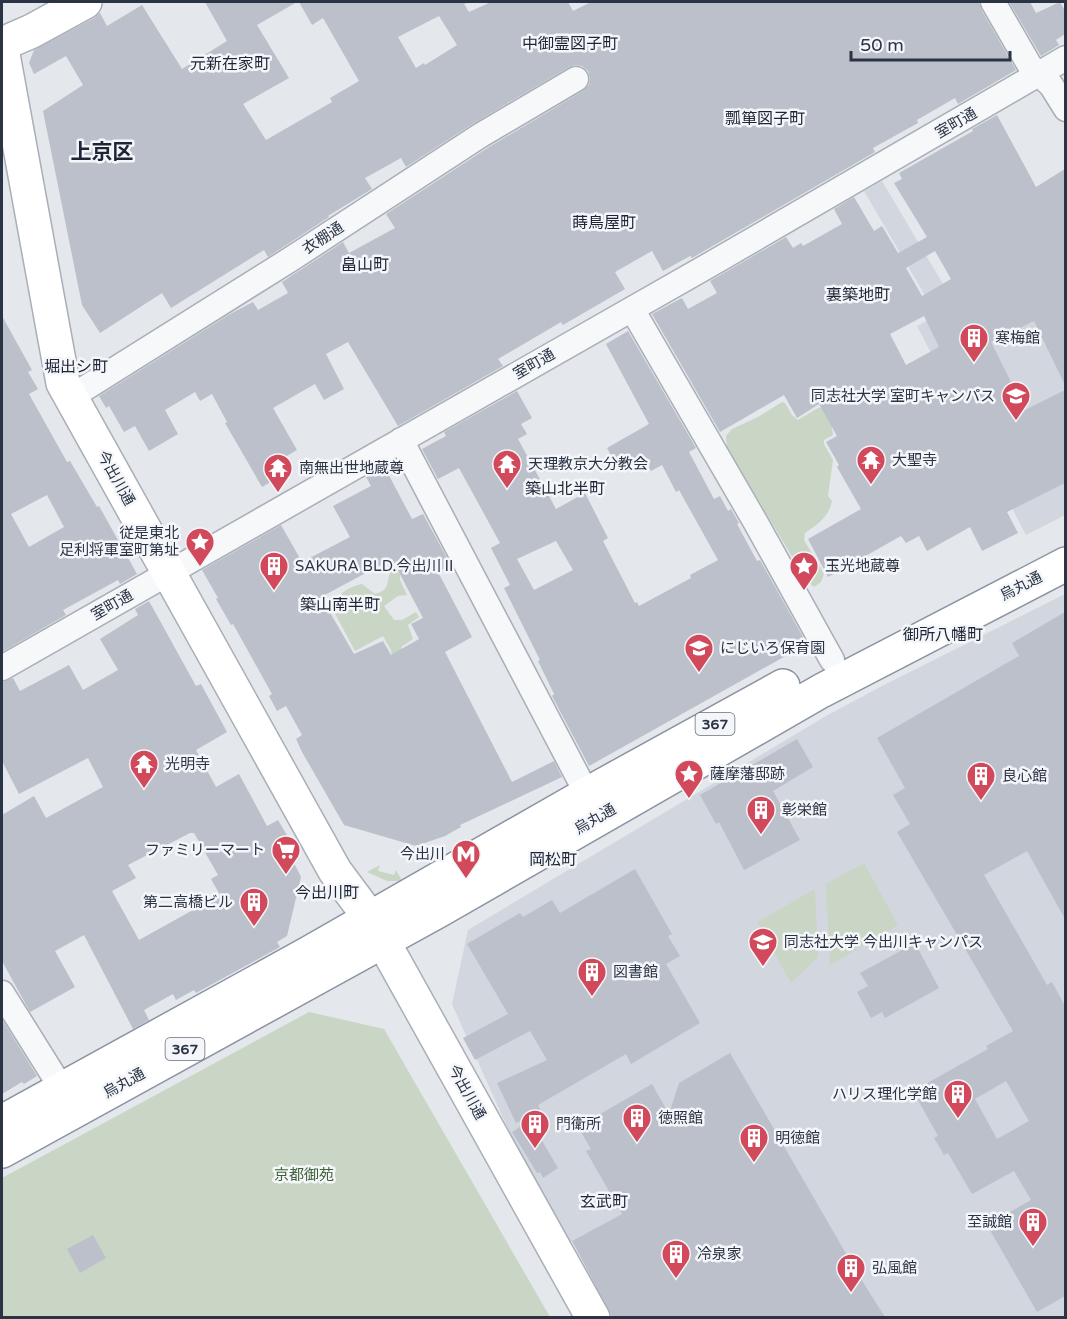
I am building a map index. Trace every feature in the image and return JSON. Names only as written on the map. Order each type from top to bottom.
[{"type":"main road","points":[[2,46],[85,2]]},
{"type":"main road","name":"今出川通","points":[[2,46],[63,384],[335,871],[576,1317]]},
{"type":"main road","name":"烏丸通","points":[[2,1151],[369,933],[587,794],[832,660],[1065,540]]},
{"type":"main road","name":"烏丸通","points":[[2,1122],[62,1089],[369,933],[438,911],[599,816],[820,691],[1065,564]]},
{"type":"main road","name":"今出川通","points":[[369,933],[592,1317]]},
{"type":"street","points":[[993,2],[1030,66],[1051,85],[1065,109]]},
{"type":"street","name":"室町通","points":[[2,668],[632,309],[1065,58]]},
{"type":"street","name":"衣棚通","points":[[71,397],[291,259],[481,135],[576,79]]},
{"type":"street","points":[[632,309],[832,660]]},
{"type":"street","points":[[401,440],[587,794]]},
{"type":"street","points":[[2,993],[62,1089]]},
{"type":"shaded area","name":"同志社大学 室町キャンパス","points":[[882,181],[953,301],[1062,240],[1066,245],[1065,515],[1026,535],[917,326],[937,316],[864,191]]},
{"type":"shaded area","name":"同志社大学 今出川キャンパス","points":[[1065,594],[1065,1317],[783,1317],[699,1172],[569,1243],[526,1169],[452,1004],[468,930],[826,716]]},
{"type":"green space","points":[[782,402],[798,420],[826,406],[836,424],[832,428],[833,435],[824,440],[833,460],[828,496],[832,501],[831,507],[822,520],[805,533],[804,540],[824,574],[821,582],[814,587],[806,580],[727,448],[726,436],[732,429]]},
{"type":"green space","points":[[394,569],[400,574],[400,580],[407,595],[398,596],[384,606],[394,620],[402,620],[416,612],[419,617],[408,625],[413,639],[401,647],[411,667],[392,656],[383,636],[355,651],[331,606],[340,595],[357,585],[362,584],[375,594],[383,590]]},
{"type":"green space","points":[[864,863],[898,925],[830,965],[826,884]]},
{"type":"green space","points":[[380,865],[378,871],[394,875],[396,870],[402,881],[387,881],[367,872]]},
{"type":"green space","points":[[815,889],[818,957],[791,983],[757,922]]},
{"type":"green space","name":"京都御苑","points":[[309,1012],[384,1029],[550,1317],[2,1318],[2,1178]]},
{"type":"building","points":[[205,2],[297,2],[257,25],[289,78],[243,104],[266,140],[332,102],[330,98],[359,81],[323,18],[312,25],[299,2],[470,2],[464,4],[469,12],[491,2],[568,2],[573,11],[591,2],[979,2],[1016,70],[958,104],[955,98],[917,120],[918,123],[873,148],[875,152],[692,258],[690,256],[663,271],[652,251],[615,272],[625,289],[563,325],[561,322],[498,359],[503,366],[398,426],[348,342],[326,354],[344,389],[324,400],[315,384],[273,408],[297,450],[278,461],[285,474],[262,487],[225,423],[227,422],[212,394],[200,401],[195,392],[165,410],[178,434],[149,451],[135,426],[124,432],[109,406],[106,408],[99,396],[230,314],[253,302],[258,310],[288,293],[282,282],[343,242],[349,253],[395,228],[386,214],[489,147],[583,91],[589,85],[590,78],[588,71],[582,66],[569,67],[474,123],[406,167],[401,158],[365,178],[372,189],[268,257],[264,250],[171,308],[162,293],[100,333],[82,305],[43,111],[83,85],[66,56],[34,74],[29,63],[34,50],[100,13],[107,26],[142,5],[182,69],[227,41]],"holes":[[[439,16],[457,45],[416,68],[398,37]]]},
{"type":"building","points":[[1009,2],[1030,2],[1036,13],[1060,2],[1065,11],[1065,34],[1056,40],[1059,45],[1041,56]]},
{"type":"building","points":[[997,115],[1036,187],[1065,169],[1065,385],[1034,321],[991,342],[1025,410],[1065,390],[1065,483],[1007,512],[1018,533],[982,551],[970,527],[927,551],[919,536],[906,543],[901,536],[828,577],[808,539],[861,509],[837,467],[839,465],[826,442],[837,436],[819,404],[797,418],[784,395],[720,432],[652,314],[682,298],[688,309],[717,293],[710,281],[786,237],[793,248],[801,243],[803,246],[842,224],[834,209],[854,197],[874,231],[882,226],[898,253],[927,237],[894,183],[902,179],[899,173],[973,131],[972,129]],"holes":[[[935,251],[951,279],[922,296],[906,268]],[[924,316],[939,347],[906,365],[890,334]]]},
{"type":"building","points":[[2,316],[32,370],[28,372],[38,389],[29,394],[67,462],[70,461],[97,507],[99,506],[137,574],[120,584],[118,580],[63,610],[66,615],[2,652]],"holes":[[[47,495],[64,527],[29,547],[11,514]]]},
{"type":"building","points":[[628,331],[696,448],[689,452],[714,499],[720,496],[728,511],[731,509],[757,561],[760,560],[807,644],[589,766],[552,696],[554,694],[538,661],[540,660],[504,588],[510,585],[491,548],[500,543],[459,468],[438,479],[422,449],[446,436],[444,432],[517,391],[532,418],[521,424],[527,434],[518,439],[556,509],[585,493],[608,538],[603,541],[635,603],[637,602],[639,606],[691,578],[690,575],[718,560],[679,490],[676,492],[662,465],[651,471],[642,456],[618,468],[607,448],[649,424],[606,344]],"holes":[[[556,541],[573,570],[534,590],[517,559]]]},
{"type":"building","points":[[385,468],[412,519],[423,514],[451,565],[438,572],[472,637],[445,652],[512,782],[554,761],[562,777],[460,825],[461,827],[445,836],[416,846],[344,825],[302,752],[296,739],[302,735],[286,706],[277,711],[269,696],[272,694],[233,624],[231,625],[216,599],[218,598],[202,570],[281,525],[302,562],[350,537],[333,506],[371,486],[366,477]],"holes":[[[392,559],[423,618],[411,624],[419,639],[391,655],[383,641],[354,654],[321,597]]]},
{"type":"building","points":[[149,601],[196,686],[201,684],[227,732],[196,750],[216,787],[239,774],[267,826],[278,820],[295,849],[289,853],[301,877],[287,936],[277,942],[280,947],[196,993],[194,990],[176,1000],[173,994],[144,1010],[149,1020],[133,1029],[84,935],[55,951],[75,987],[30,1012],[2,961],[2,815],[34,796],[46,818],[103,787],[88,758],[19,794],[2,761],[2,682],[13,678],[20,691],[69,665],[83,690],[118,670],[100,639],[138,615],[135,609]],"holes":[[[194,833],[218,875],[211,879],[220,895],[139,940],[112,891],[136,878],[128,865]]]},
{"type":"building","points":[[1065,612],[1065,919],[1027,851],[984,875],[1047,985],[1052,982],[1065,1006],[1065,1296],[1037,1312],[987,1225],[1031,1200],[1014,1171],[972,1194],[948,1153],[944,1155],[934,1138],[938,1136],[913,1091],[988,1049],[986,1046],[1013,1031],[897,832],[910,824],[893,795],[905,788],[877,738],[1019,656],[1012,643]],"holes":[[[1006,1081],[1029,1121],[997,1139],[975,1099]]]},
{"type":"building","points":[[797,739],[813,767],[773,791],[800,840],[744,870],[719,822],[716,824],[700,795]]},
{"type":"building","name":"図書館","points":[[635,869],[672,934],[668,936],[680,956],[666,964],[700,1023],[631,1064],[626,1054],[538,1105],[541,1111],[516,1123],[497,1083],[547,1060],[530,1031],[475,1060],[463,1038],[508,1014],[467,944],[520,913],[523,917],[552,900],[560,913]]},
{"type":"building","points":[[915,943],[939,988],[885,1018],[882,1012],[871,1018],[857,992],[868,986],[860,973]]},
{"type":"building","points":[[2,1019],[37,1076],[2,1094]]},
{"type":"building","points":[[730,1053],[885,1317],[613,1317],[611,1315],[572,1241],[622,1214],[586,1151],[591,1149],[578,1127],[652,1084],[669,1114],[679,1083]]},
{"type":"building","name":"門衛所","points":[[530,1120],[558,1168],[543,1178],[540,1172],[537,1173],[512,1132]]},
{"type":"building","points":[[93,1235],[106,1258],[80,1273],[67,1249]]},
{"type":"place","name":"寒梅館","points":[[974,364]]},
{"type":"place","name":"同志社大学 室町キャンパス","points":[[1016,422]]},
{"type":"place","name":"大聖寺","points":[[871,486]]},
{"type":"place","name":"天理教京大分教会","points":[[507,490]]},
{"type":"place","name":"南無出世地蔵尊","points":[[278,494]]},
{"type":"place","name":"従是東北 足利将軍室町第址","points":[[200,568]]},
{"type":"place","name":"SAKURA BLD.今出川Ⅱ","points":[[274,592]]},
{"type":"place","name":"玉光地蔵尊","points":[[804,592]]},
{"type":"place","name":"にじいろ保育園","points":[[699,674]]},
{"type":"place","name":"光明寺","points":[[144,790]]},
{"type":"place","name":"薩摩藩邸跡","points":[[689,800]]},
{"type":"place","name":"良心館","points":[[981,802]]},
{"type":"place","name":"彰栄館","points":[[761,836]]},
{"type":"place","name":"ファミリーマート","points":[[286,876]]},
{"type":"place","name":"今出川","points":[[466,880]]},
{"type":"place","name":"第二高橋ビル","points":[[254,928]]},
{"type":"place","name":"同志社大学 今出川キャンパス","points":[[763,968]]},
{"type":"place","name":"図書館","points":[[592,998]]},
{"type":"place","name":"ハリス理化学館","points":[[958,1120]]},
{"type":"place","name":"徳照館","points":[[637,1144]]},
{"type":"place","name":"門衛所","points":[[535,1150]]},
{"type":"place","name":"明徳館","points":[[754,1164]]},
{"type":"place","name":"至誠館","points":[[1033,1248]]},
{"type":"place","name":"冷泉家","points":[[676,1280]]},
{"type":"place","name":"弘風館","points":[[851,1294]]},
{"type":"district","name":"中御霊図子町","points":[[570,44]]},
{"type":"district","name":"元新在家町","points":[[230,64]]},
{"type":"district","name":"瓢箪図子町","points":[[765,119]]},
{"type":"district","name":"上京区","points":[[102,152]]},
{"type":"district","name":"蒔鳥屋町","points":[[604,223]]},
{"type":"district","name":"畠山町","points":[[365,265]]},
{"type":"district","name":"裏築地町","points":[[858,295]]},
{"type":"district","name":"堀出シ町","points":[[76,367]]},
{"type":"district","name":"築山北半町","points":[[565,489]]},
{"type":"district","name":"築山南半町","points":[[340,605]]},
{"type":"district","name":"御所八幡町","points":[[943,635]]},
{"type":"district","name":"岡松町","points":[[553,860]]},
{"type":"district","name":"今出川町","points":[[327,893]]},
{"type":"district","name":"玄武町","points":[[604,1202]]}]
